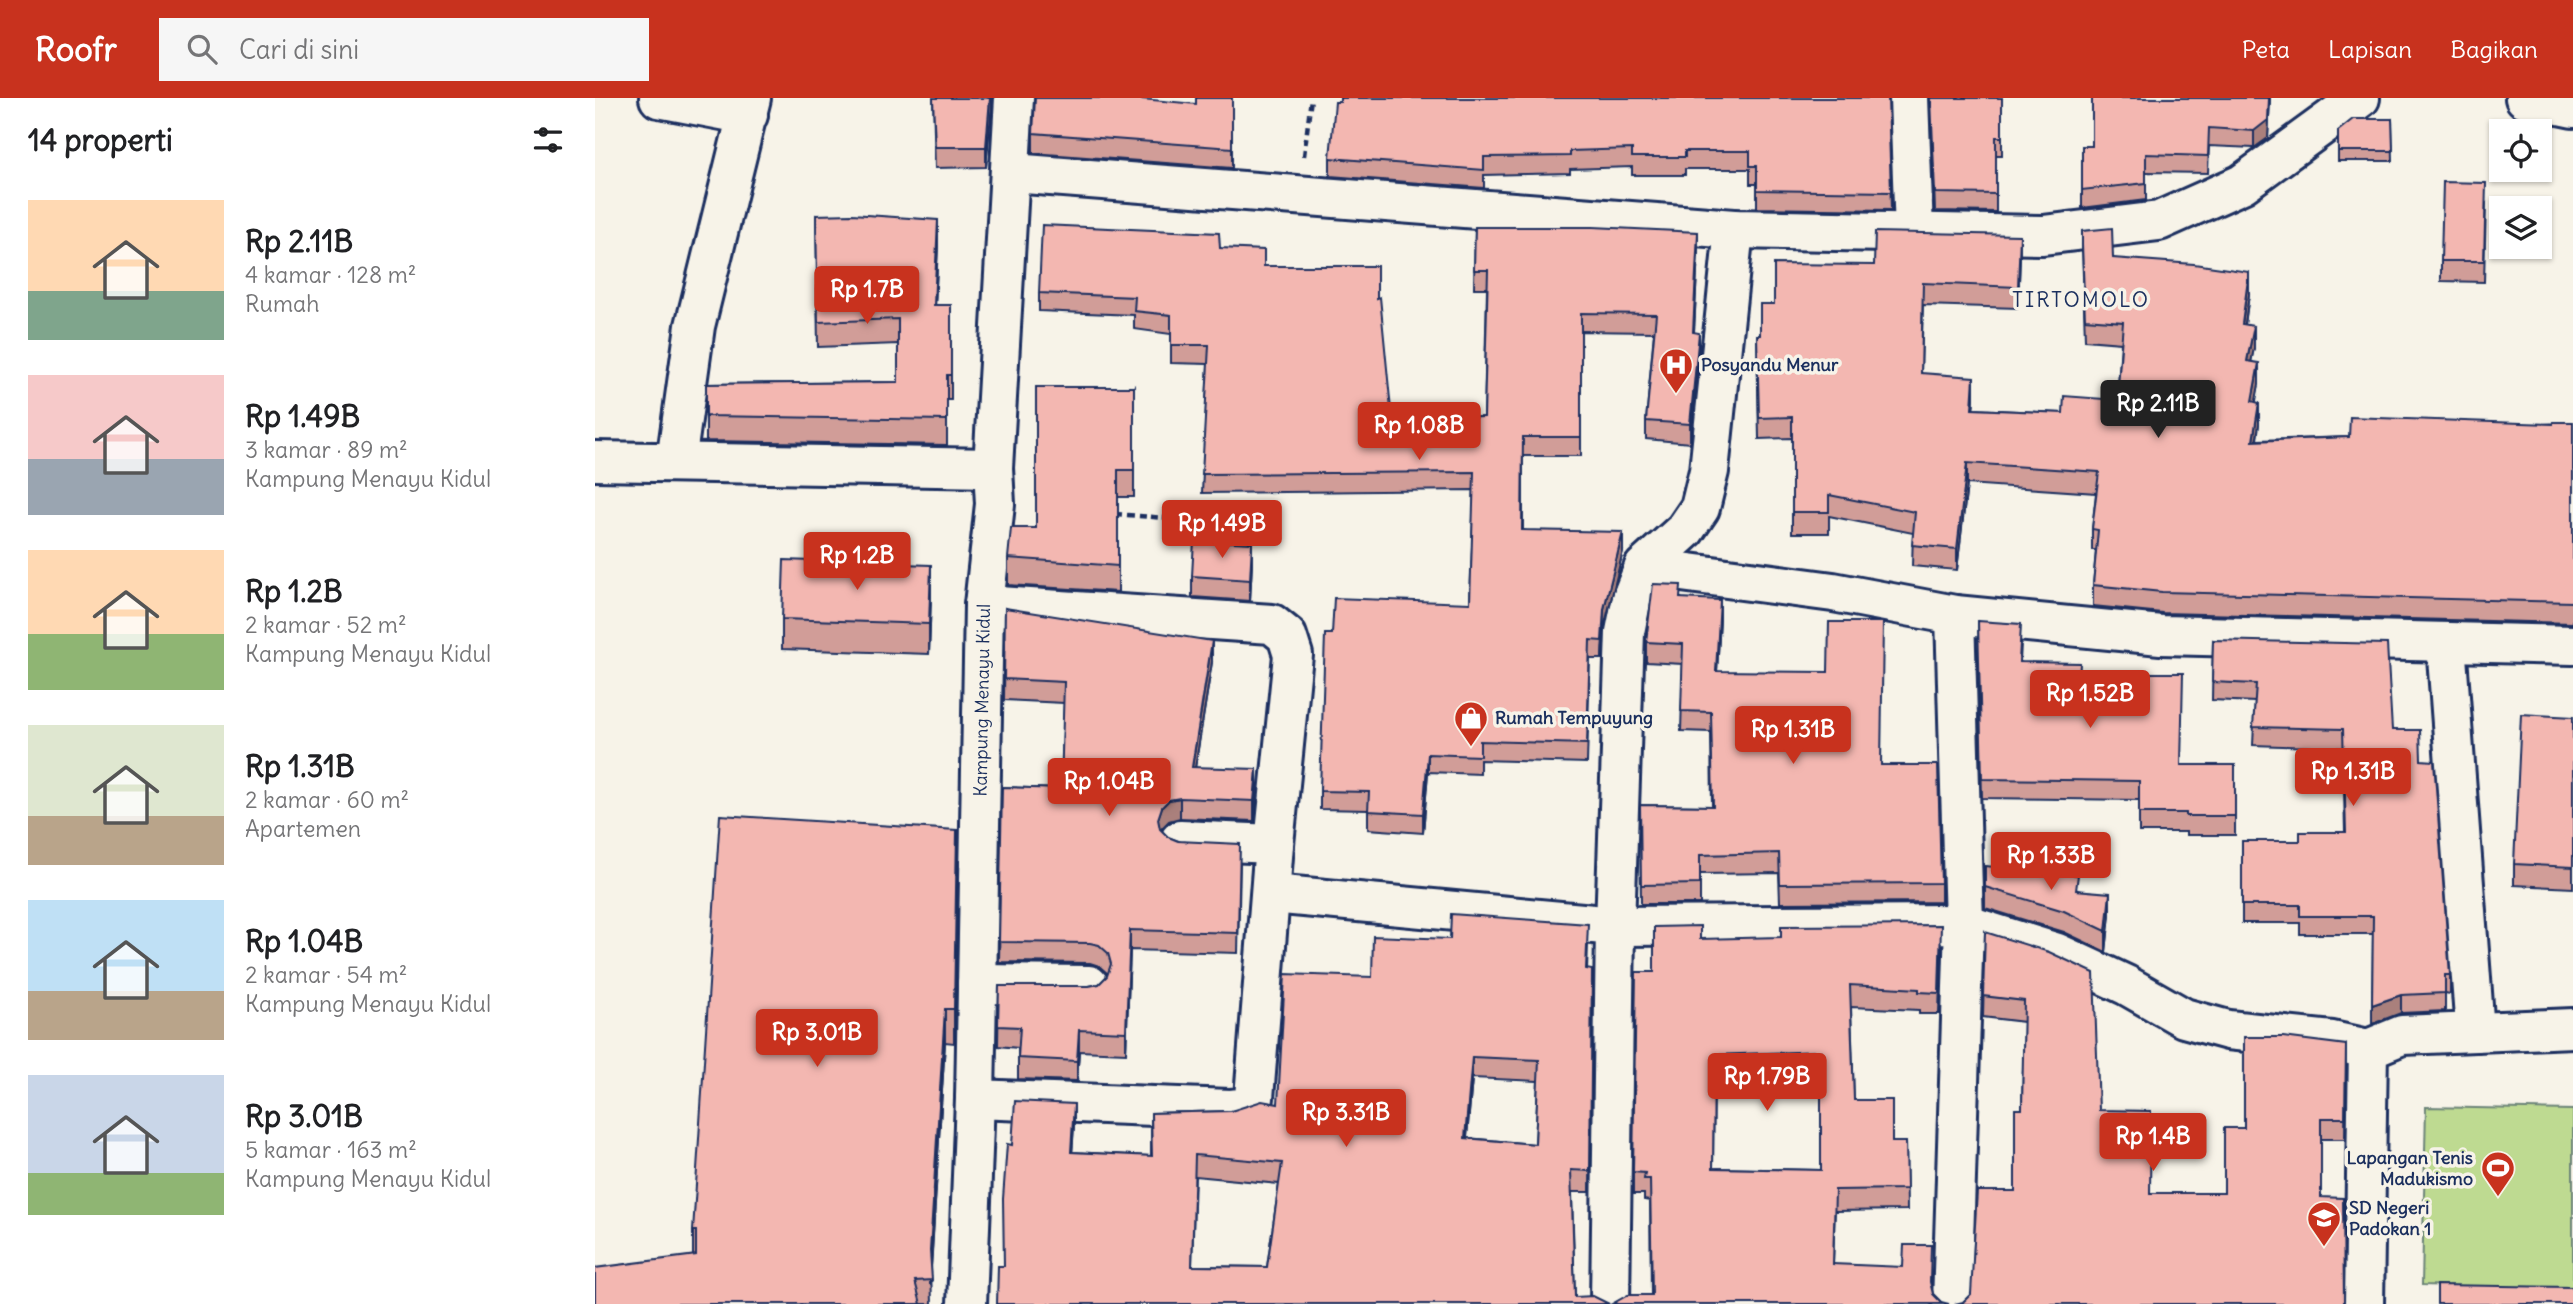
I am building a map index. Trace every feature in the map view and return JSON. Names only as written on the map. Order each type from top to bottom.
[{"type":"street","points":[[659,98],[749,106],[695,326],[676,462]]},
{"type":"street","name":"Kampung Menayu Kidul","points":[[967,1304],[975,1099],[984,605],[995,504],[993,468],[1012,173],[1014,98]]},
{"type":"street","points":[[1909,98],[1914,232]]},
{"type":"street","points":[[1012,173],[1734,229],[2043,235],[2159,221],[2242,184],[2360,98]]},
{"type":"street","points":[[2525,98],[2573,108]]},
{"type":"street","points":[[1610,1304],[1615,926],[1625,632],[1632,597],[1644,567],[1685,530],[1700,508],[1709,471],[1734,229]]},
{"type":"street","points":[[595,461],[993,468]]},
{"type":"street","points":[[1644,567],[1833,593],[1955,615],[2161,635],[2573,645]]},
{"type":"street","points":[[975,1099],[1246,1107],[1254,1098],[1274,844],[1293,655],[1287,636],[1272,624],[984,605]]},
{"type":"street","points":[[1952,1304],[1964,925],[1955,615]]},
{"type":"street","points":[[2446,643],[2475,1032]]},
{"type":"street","points":[[1180,840],[1274,844]]},
{"type":"street","points":[[1272,894],[1615,926],[1964,925],[2057,953],[2126,985],[2184,1018],[2228,1030],[2332,1041],[2368,1049],[2402,1035],[2573,1028]]},
{"type":"street","points":[[977,984],[1089,985]]},
{"type":"street","points":[[2364,1304],[2368,1049]]},
{"type":"path","points":[[1300,195],[1311,98]]},
{"type":"path","points":[[1113,513],[1191,520]]},
{"type":"green space","name":"Lapangan Tenis Madukismo","points":[[2426,1107],[2573,1110],[2573,1289],[2422,1285]]},
{"type":"building","points":[[933,98],[990,98],[986,147],[935,147]]},
{"type":"building","points":[[1035,98],[1130,98],[1196,104],[1196,98],[1232,98],[1232,148],[1033,133]]},
{"type":"building","points":[[1340,98],[1888,98],[1891,192],[1757,190],[1757,166],[1750,166],[1750,151],[1685,151],[1685,157],[1632,157],[1632,149],[1570,151],[1570,156],[1484,157],[1484,170],[1330,158],[1335,102],[1340,102]]},
{"type":"building","points":[[1931,98],[2002,98],[2002,137],[1996,137],[1996,194],[1935,193]]},
{"type":"building","points":[[2092,98],[2269,98],[2268,120],[2254,131],[2209,128],[2208,156],[2146,154],[2146,183],[2082,190],[2082,146],[2092,146]]},
{"type":"building","points":[[2353,119],[2392,119],[2393,151],[2338,151],[2338,131]]},
{"type":"building","points":[[2443,182],[2486,183],[2484,261],[2441,261]]},
{"type":"building","points":[[852,214],[938,220],[934,305],[951,305],[951,375],[947,375],[947,420],[706,416],[706,384],[898,382],[898,319],[818,322],[816,215]]},
{"type":"building","points":[[1042,225],[1219,233],[1220,248],[1264,250],[1264,266],[1377,266],[1377,298],[1380,297],[1392,420],[1484,417],[1488,270],[1474,270],[1475,227],[1593,227],[1698,232],[1693,332],[1699,333],[1690,424],[1646,421],[1656,314],[1581,313],[1581,437],[1523,437],[1522,530],[1623,532],[1604,609],[1602,641],[1590,640],[1587,744],[1480,741],[1480,756],[1428,754],[1423,814],[1368,811],[1369,792],[1320,791],[1325,634],[1332,634],[1334,598],[1470,603],[1474,472],[1202,474],[1209,345],[1171,345],[1171,315],[1134,311],[1135,297],[1039,293]]},
{"type":"building","points":[[2112,228],[2113,258],[2194,264],[2249,272],[2242,324],[2254,326],[2247,361],[2259,363],[2252,401],[2259,403],[2253,441],[2349,437],[2350,417],[2553,424],[2573,422],[2573,602],[2162,592],[2093,585],[2098,530],[2092,529],[2099,472],[1967,463],[1957,549],[1912,545],[1915,512],[1829,495],[1829,512],[1792,512],[1792,417],[1759,418],[1757,335],[1760,335],[1760,304],[1774,304],[1774,264],[1874,265],[1875,232],[2020,235],[2018,287],[1923,283],[1921,373],[1974,377],[1972,409],[2063,413],[2064,396],[2117,400],[2123,322],[2085,319],[2082,245],[2082,231]]},
{"type":"building","points":[[1036,387],[1134,387],[1134,470],[1118,470],[1118,566],[1008,558],[1011,528],[1036,528]]},
{"type":"building","points":[[1194,540],[1252,543],[1250,580],[1192,576]]},
{"type":"building","points":[[784,560],[931,565],[929,624],[782,619]]},
{"type":"building","points":[[1653,584],[1681,585],[1680,598],[1720,600],[1716,671],[1828,672],[1829,622],[1883,622],[1881,765],[1938,765],[1941,883],[1780,884],[1779,853],[1700,855],[1700,884],[1641,885],[1640,805],[1713,806],[1711,712],[1681,711],[1683,644],[1646,642]]},
{"type":"building","points":[[1005,608],[1212,641],[1192,767],[1257,769],[1254,801],[1180,798],[1169,800],[1162,807],[1158,819],[1160,829],[1168,837],[1178,841],[1240,844],[1238,933],[1130,930],[1126,1032],[1079,1030],[1077,1061],[1018,1058],[1020,1027],[998,1026],[999,986],[1089,986],[1099,984],[1107,976],[1111,964],[1108,953],[1099,945],[1090,943],[999,942],[1002,787],[1061,789],[1064,682],[1004,679]]},
{"type":"building","points":[[1978,621],[2021,624],[2019,662],[2080,663],[2079,681],[2142,682],[2142,673],[2183,673],[2181,765],[2235,765],[2235,816],[2139,813],[2139,781],[1982,779]]},
{"type":"building","points":[[2213,640],[2387,644],[2392,730],[2420,730],[2421,760],[2434,761],[2450,975],[2445,975],[2445,993],[2401,995],[2372,1005],[2373,916],[2300,916],[2300,905],[2242,905],[2242,841],[2300,841],[2300,832],[2346,832],[2343,729],[2253,727],[2256,684],[2212,682]]},
{"type":"building","points":[[2521,714],[2573,717],[2573,867],[2514,864]]},
{"type":"building","points":[[720,815],[957,830],[954,1009],[945,1009],[930,1251],[932,1280],[915,1281],[921,1304],[595,1304],[595,1268],[696,1255],[696,1231],[693,1231]]},
{"type":"building","points":[[1985,866],[2078,875],[2076,890],[2110,893],[2106,931],[2064,911],[1985,887]]},
{"type":"building","points":[[1451,914],[1588,924],[1586,969],[1592,970],[1590,1171],[1571,1170],[1575,1297],[1593,1296],[1609,1304],[997,1304],[998,1266],[1004,1266],[1003,1199],[1007,1144],[1012,1145],[1015,1101],[1074,1104],[1071,1152],[1152,1156],[1151,1113],[1231,1111],[1262,1101],[1278,1104],[1285,974],[1372,977],[1373,936],[1450,939]],"holes":[[[1472,1057],[1539,1060],[1535,1144],[1465,1138]],[[1195,1155],[1282,1163],[1267,1267],[1192,1266]]]},
{"type":"building","points":[[1941,925],[1939,993],[1919,992],[1919,989],[1850,985],[1854,1100],[1892,1100],[1892,1142],[1906,1142],[1907,1189],[1835,1190],[1833,1264],[1903,1267],[1904,1245],[1931,1245],[1930,1282],[1933,1294],[1941,1302],[1949,1304],[1612,1304],[1628,1295],[1652,1295],[1650,1179],[1644,1179],[1645,1173],[1633,1172],[1636,972],[1654,972],[1654,927],[1700,926],[1700,939],[1781,937],[1781,926]],"holes":[[[1821,1051],[1821,1170],[1713,1168],[1714,1055]]]},
{"type":"building","points":[[1985,932],[2049,952],[2094,973],[2099,1110],[2151,1111],[2150,1193],[2224,1193],[2224,1128],[2244,1128],[2244,1037],[2283,1037],[2346,1045],[2345,1118],[2321,1118],[2321,1197],[2343,1198],[2344,1304],[1955,1304],[1963,1302],[1971,1294],[1977,1191],[2015,1191],[2015,1109],[2022,1109],[2024,1001],[1983,996]]},
{"type":"building","points":[[2437,1285],[2573,1287],[2573,1304],[2437,1304]]},
{"type":"place","name":"Posyandu Menur","points":[[1676,395]]},
{"type":"place","name":"Rumah Tempuyung","points":[[1471,748]]},
{"type":"place","name":"Lapangan Tenis Madukismo","points":[[2498,1198]]},
{"type":"place","name":"SD Negeri Padokan 1","points":[[2324,1248]]},
{"type":"district","name":"TIRTOMOLO","points":[[2081,300]]}]
